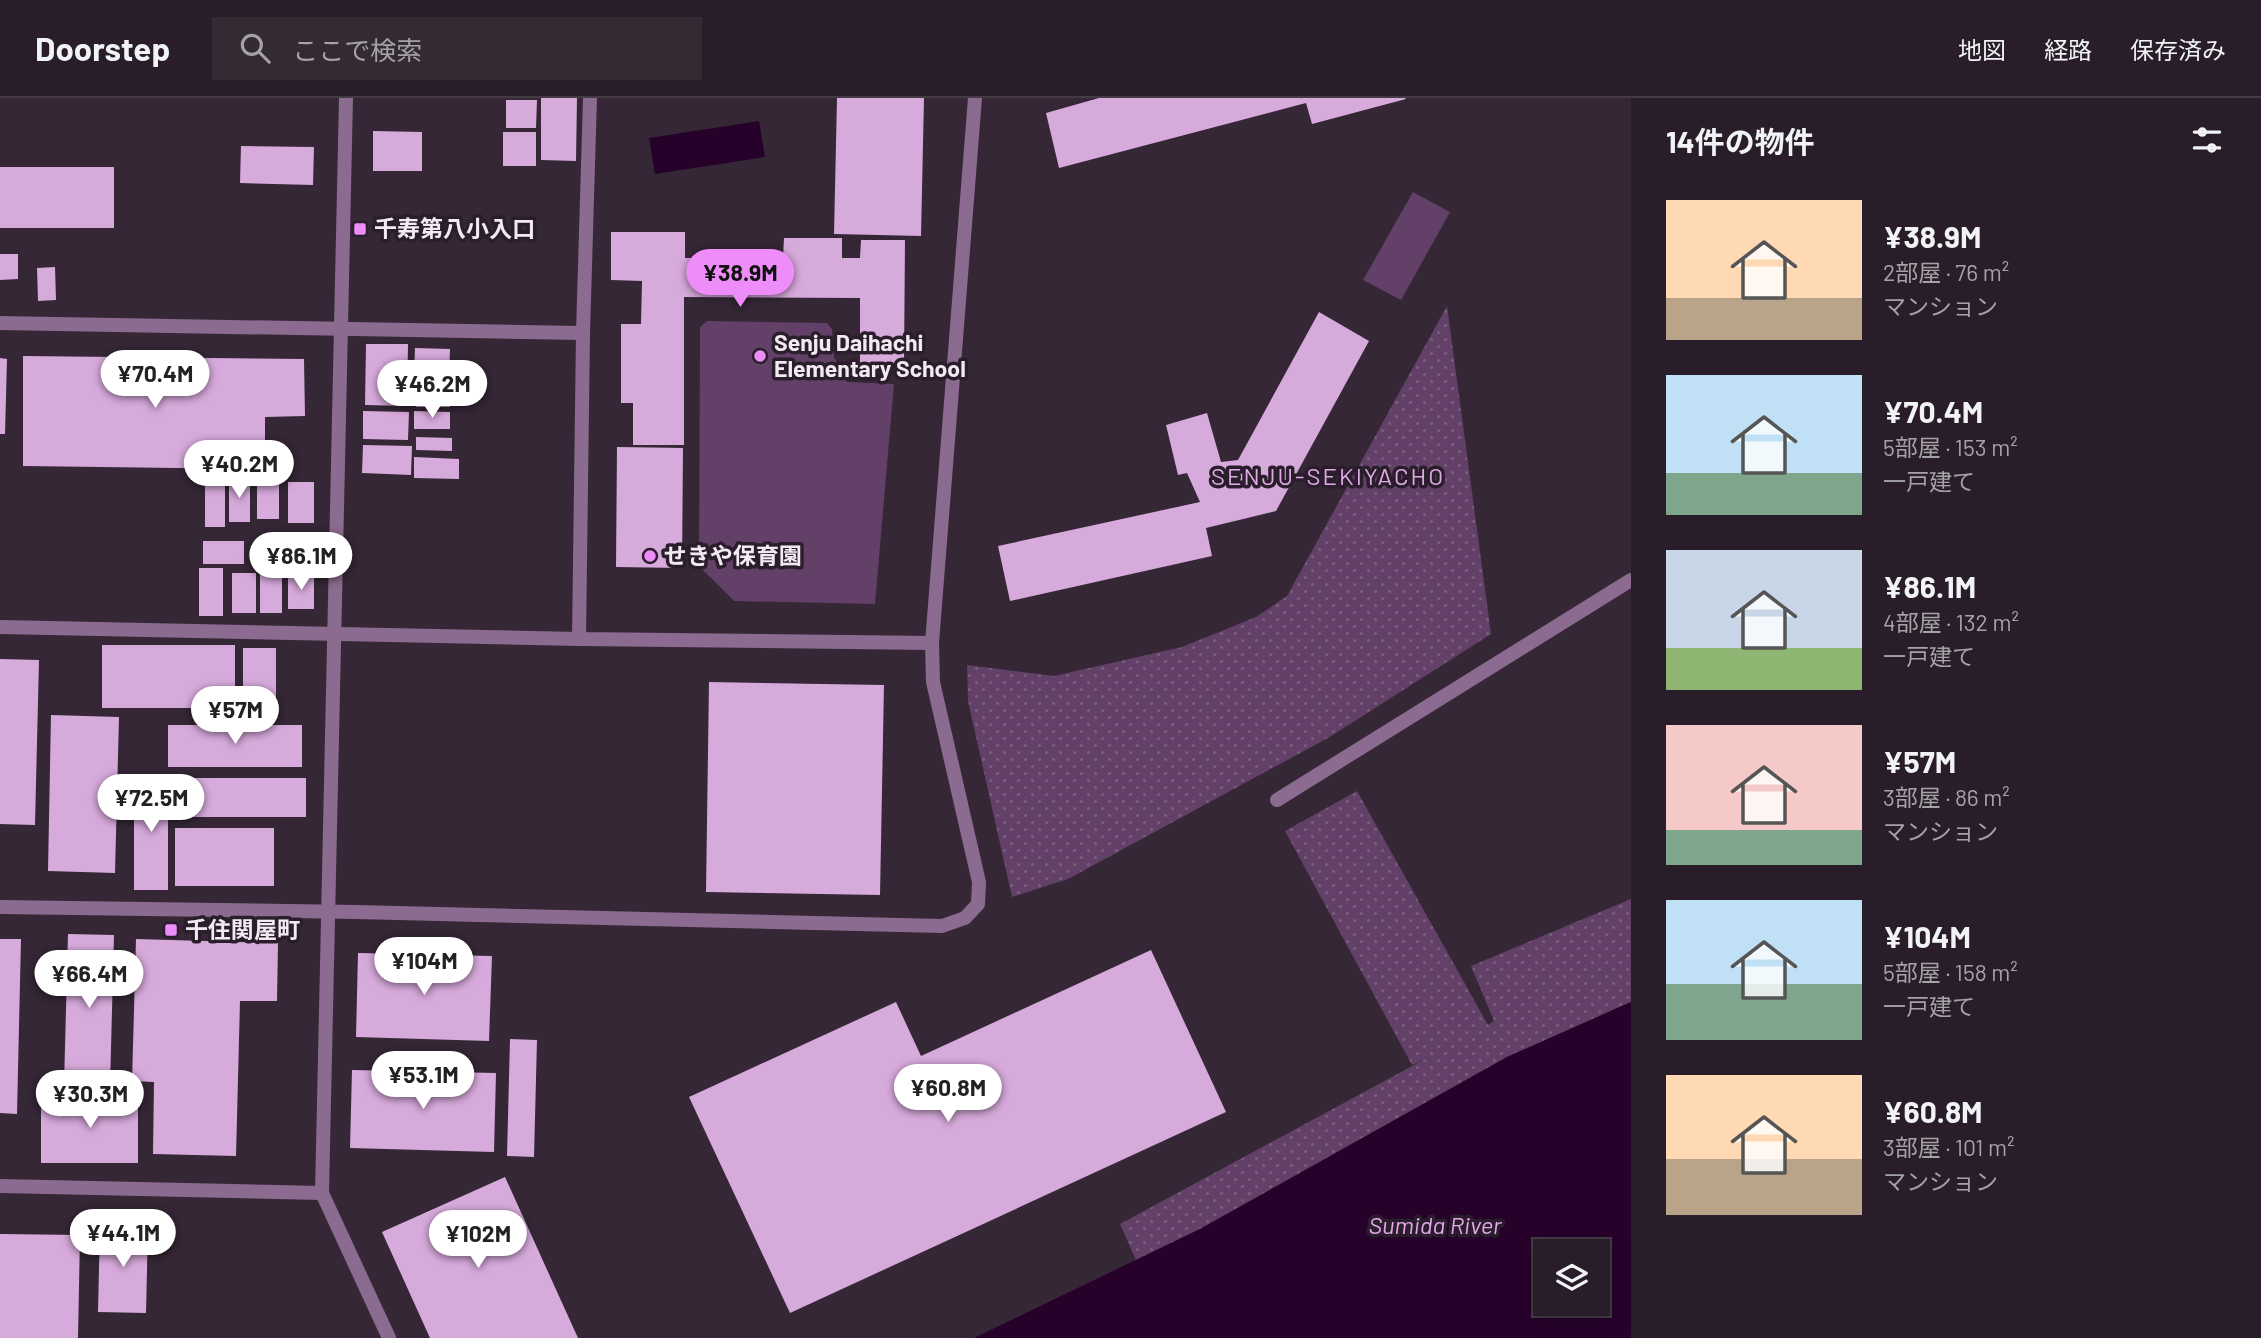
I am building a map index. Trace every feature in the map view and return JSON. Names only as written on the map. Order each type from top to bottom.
[{"type":"street","points":[[346,98],[322,1193],[388,1338]]},
{"type":"street","points":[[579,639],[583,333],[590,98]]},
{"type":"street","points":[[0,907],[942,926],[965,918],[978,904],[979,882],[933,682],[932,643],[975,98]]},
{"type":"street","points":[[0,323],[583,333]]},
{"type":"street","points":[[1277,800],[1631,580]]},
{"type":"street","points":[[0,627],[932,643]]},
{"type":"street","points":[[0,1186],[322,1193]]},
{"type":"shaded area","points":[[1413,192],[1450,212],[1401,300],[1363,280]]},
{"type":"shaded area","points":[[1447,306],[1491,634],[1328,738],[1068,879],[1012,897],[968,701],[967,665],[1054,676],[1182,647],[1256,617],[1287,596]]},
{"type":"shaded area","points":[[707,321],[827,323],[832,329],[834,357],[847,382],[894,384],[875,604],[734,601],[699,566],[700,327]]},
{"type":"shaded area","points":[[1357,791],[1488,1025],[1494,1021],[1471,966],[1631,899],[1631,1002],[1507,1057],[1200,1229],[1136,1260],[1120,1224],[1427,1058],[1412,1065],[1285,831]]},
{"type":"water","points":[[759,121],[765,157],[655,174],[649,138]]},
{"type":"water","name":"Sumida River","points":[[1631,1002],[1631,1338],[974,1338],[1200,1229],[1507,1057]]},
{"type":"building","points":[[541,98],[577,98],[576,161],[541,160]]},
{"type":"building","points":[[837,98],[924,98],[921,236],[834,234]]},
{"type":"building","points":[[1099,98],[1406,99],[1312,124],[1306,103],[1059,168],[1046,113]]},
{"type":"building","points":[[506,100],[537,100],[536,128],[506,128]]},
{"type":"building","points":[[373,131],[422,132],[422,171],[373,171]]},
{"type":"building","points":[[503,132],[536,132],[536,166],[503,166]]},
{"type":"building","points":[[241,146],[314,147],[313,185],[240,183]]},
{"type":"building","points":[[0,167],[114,167],[114,228],[0,228]]},
{"type":"building","points":[[611,232],[685,232],[685,258],[783,258],[784,238],[842,238],[842,258],[860,258],[861,240],[905,240],[904,364],[860,364],[860,298],[684,297],[684,445],[633,445],[633,403],[621,403],[621,324],[641,324],[642,281],[611,280]]},
{"type":"building","points":[[0,254],[18,254],[18,279],[0,280]]},
{"type":"building","points":[[55,267],[56,300],[38,301],[37,268]]},
{"type":"building","points":[[1319,312],[1369,341],[1276,511],[1206,528],[1212,556],[1010,601],[998,546],[1200,502],[1187,473],[1178,475],[1166,425],[1207,413],[1221,462],[1238,460]]},
{"type":"building","points":[[366,344],[408,344],[407,406],[365,405]]},
{"type":"building","points":[[415,348],[450,349],[449,376],[414,376]]},
{"type":"building","points":[[23,356],[304,359],[305,416],[265,417],[265,469],[23,466]]},
{"type":"building","points":[[0,358],[7,359],[5,434],[0,434]]},
{"type":"building","points":[[417,381],[451,382],[450,407],[416,407]]},
{"type":"building","points":[[363,411],[409,412],[408,440],[363,439]]},
{"type":"building","points":[[414,411],[450,412],[450,429],[414,429]]},
{"type":"building","points":[[416,437],[452,438],[452,451],[416,450]]},
{"type":"building","points":[[363,445],[412,446],[411,475],[362,473]]},
{"type":"building","points":[[617,447],[683,448],[682,568],[616,567]]},
{"type":"building","points":[[414,457],[459,459],[459,479],[414,478]]},
{"type":"building","points":[[205,477],[225,477],[225,527],[205,527]]},
{"type":"building","points":[[229,478],[250,478],[250,522],[229,522]]},
{"type":"building","points":[[257,480],[279,480],[279,519],[257,519]]},
{"type":"building","points":[[288,482],[314,482],[314,523],[288,523]]},
{"type":"building","points":[[203,541],[244,541],[244,564],[203,564]]},
{"type":"building","points":[[256,547],[304,547],[304,566],[256,566]]},
{"type":"building","points":[[199,568],[223,568],[223,616],[199,616]]},
{"type":"building","points":[[232,573],[256,573],[256,613],[232,613]]},
{"type":"building","points":[[260,574],[282,574],[282,613],[260,613]]},
{"type":"building","points":[[288,575],[314,575],[314,609],[288,609]]},
{"type":"building","points":[[102,645],[235,645],[235,708],[102,708]]},
{"type":"building","points":[[243,648],[276,648],[276,710],[243,710]]},
{"type":"building","points":[[0,659],[39,660],[35,825],[0,824]]},
{"type":"building","points":[[709,682],[884,685],[880,895],[706,892]]},
{"type":"building","points":[[51,715],[119,717],[115,873],[48,871]]},
{"type":"building","points":[[168,725],[302,725],[302,767],[168,767]]},
{"type":"building","points":[[134,778],[168,778],[168,890],[134,890]]},
{"type":"building","points":[[179,778],[306,778],[306,817],[179,817]]},
{"type":"building","points":[[175,828],[274,828],[274,886],[175,886]]},
{"type":"building","points":[[68,934],[114,935],[110,1086],[64,1085]]},
{"type":"building","points":[[0,939],[21,939],[17,1114],[0,1113]]},
{"type":"building","points":[[136,939],[278,943],[277,1001],[240,1001],[236,1156],[153,1154],[154,1082],[132,1081]]},
{"type":"building","points":[[1151,950],[1226,1112],[790,1313],[689,1097],[896,1002],[921,1056]]},
{"type":"building","points":[[358,953],[492,956],[489,1041],[356,1037]]},
{"type":"building","points":[[510,1039],[537,1040],[534,1157],[507,1156]]},
{"type":"building","points":[[352,1070],[496,1073],[494,1152],[350,1148]]},
{"type":"building","points":[[41,1097],[138,1097],[138,1163],[41,1163]]},
{"type":"building","points":[[505,1177],[578,1338],[430,1338],[382,1232]]},
{"type":"building","points":[[100,1225],[148,1227],[146,1313],[98,1312]]},
{"type":"building","points":[[0,1234],[80,1235],[78,1338],[0,1338]]},
{"type":"place","name":"千寿第八小入口","points":[[360,229]]},
{"type":"place","name":"Senju Daihachi Elementary School","points":[[760,356]]},
{"type":"place","name":"せきや保育園","points":[[650,556]]},
{"type":"place","name":"千住関屋町","points":[[171,930]]},
{"type":"district","name":"SENJU-SEKIYACHO","points":[[1328,477]]}]
